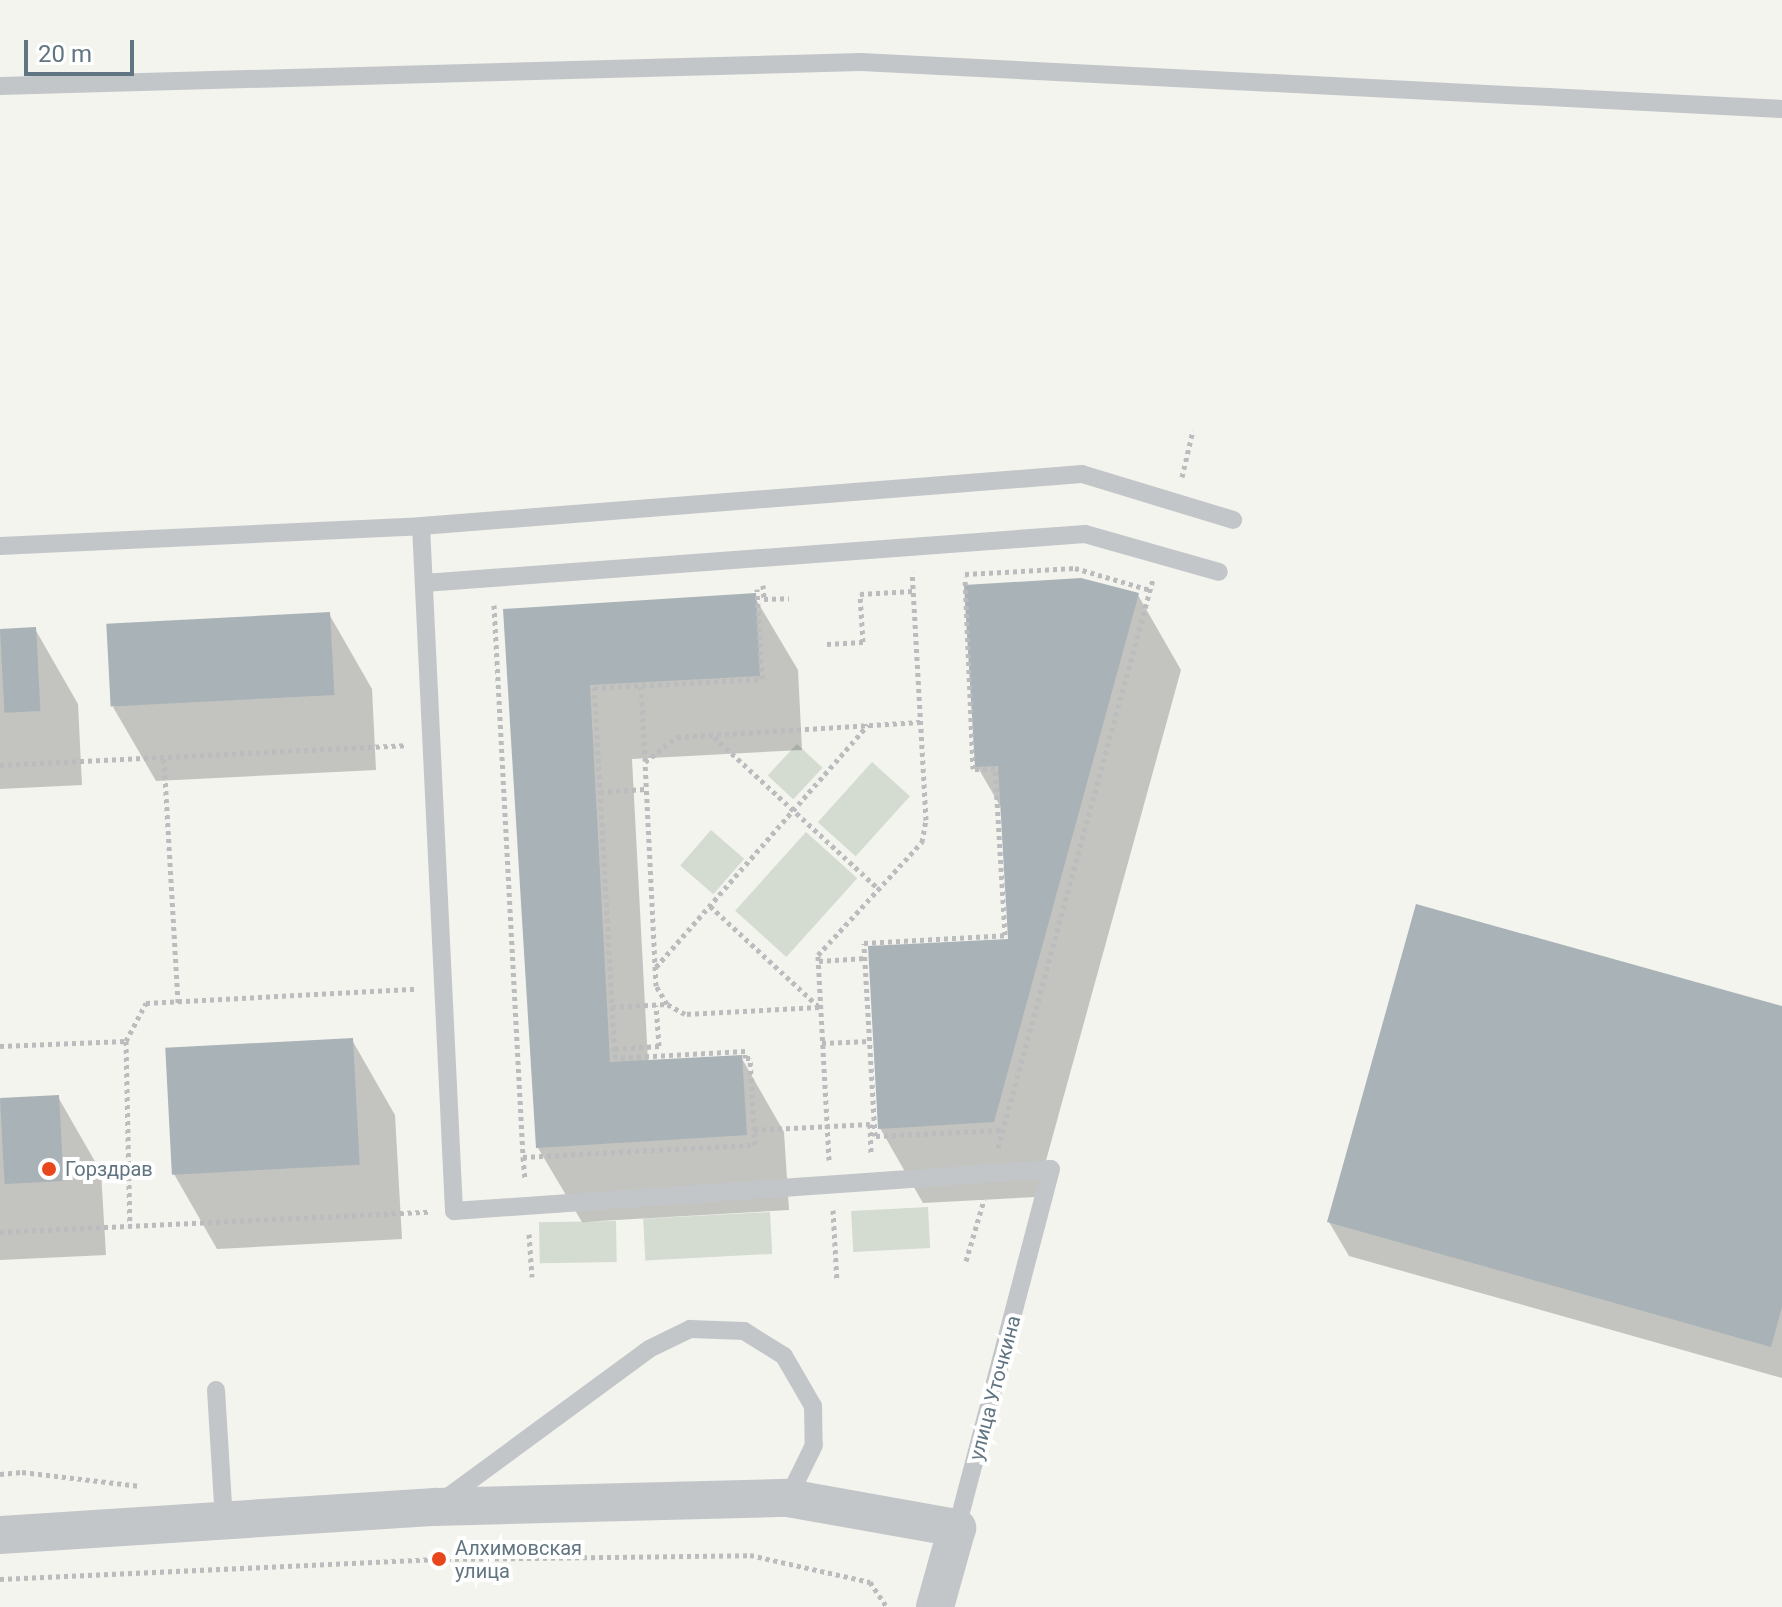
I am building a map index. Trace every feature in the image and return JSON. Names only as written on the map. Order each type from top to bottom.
[{"type":"street","points":[[0,1535],[435,1507],[788,1498],[957,1528]]},
{"type":"street","name":"улица Уточкина","points":[[935,1607],[957,1528]]},
{"type":"lane","points":[[0,86],[861,62],[1782,109]]},
{"type":"lane","points":[[0,546],[421,526],[1082,474],[1233,520]]},
{"type":"lane","points":[[421,526],[454,1211],[991,1173]]},
{"type":"lane","points":[[424,583],[911,544],[1085,534],[1219,572]]},
{"type":"lane","name":"улица Уточкина","points":[[957,1528],[1051,1169],[991,1173]]},
{"type":"lane","points":[[435,1507],[649,1349],[690,1329],[744,1331],[784,1356],[813,1406],[814,1445],[788,1498]]},
{"type":"lane","points":[[216,1390],[224,1521]]},
{"type":"path","points":[[1176,503],[1193,430]]},
{"type":"path","points":[[873,1182],[864,943],[1005,935],[995,768],[973,769],[962,541]]},
{"type":"path","points":[[837,1281],[825,1127],[818,955],[922,842],[926,820],[911,544]]},
{"type":"path","points":[[966,1261],[1160,555]]},
{"type":"path","points":[[965,577],[1075,568],[1150,590]]},
{"type":"path","points":[[509,601],[494,602],[523,1157],[755,1145],[750,1058],[745,1058],[745,1051],[615,1058],[594,688],[762,679],[760,588],[741,589]]},
{"type":"path","points":[[827,644],[863,642],[860,594],[913,591]]},
{"type":"path","points":[[641,686],[656,986],[667,1004],[685,1014],[819,1007]]},
{"type":"path","points":[[645,762],[677,737],[921,722]]},
{"type":"path","points":[[655,967],[868,725]]},
{"type":"path","points":[[713,736],[879,889]]},
{"type":"path","points":[[0,765],[431,744]]},
{"type":"path","points":[[164,759],[178,1003]]},
{"type":"path","points":[[600,792],[645,789]]},
{"type":"path","points":[[710,906],[819,1007]]},
{"type":"path","points":[[818,961],[865,958]]},
{"type":"path","points":[[130,1226],[126,1041],[146,1003],[444,988]]},
{"type":"path","points":[[612,1007],[667,1004]]},
{"type":"path","points":[[615,1049],[659,1046],[656,1005]]},
{"type":"path","points":[[0,1046],[126,1041]]},
{"type":"path","points":[[822,1043],[870,1041]]},
{"type":"path","points":[[754,1130],[870,1124],[873,1136]]},
{"type":"path","points":[[873,1136],[1003,1130]]},
{"type":"path","points":[[0,1232],[454,1211]]},
{"type":"path","points":[[0,1579],[439,1559],[750,1555],[870,1582],[887,1607]]},
{"type":"shaded area","points":[[797,744],[823,768],[793,799],[768,775]]},
{"type":"shaded area","points":[[872,762],[910,796],[856,856],[818,822]]},
{"type":"shaded area","points":[[711,830],[744,859],[713,894],[680,865]]},
{"type":"shaded area","points":[[806,832],[857,878],[786,957],[735,911]]},
{"type":"shaded area","points":[[928,1207],[930,1248],[853,1252],[851,1211]]},
{"type":"shaded area","points":[[770,1212],[772,1254],[645,1261],[643,1219]]},
{"type":"shaded area","points":[[616,1221],[617,1262],[540,1263],[539,1222]]},
{"type":"building","points":[[1081,578],[1139,593],[994,1122],[878,1129],[868,946],[1008,939],[998,766],[975,767],[964,585]]},
{"type":"building","points":[[756,593],[760,676],[590,685],[610,1062],[742,1055],[747,1135],[536,1148],[503,609]]},
{"type":"building","points":[[330,612],[334,695],[111,707],[106,624]]},
{"type":"building","points":[[36,627],[40,711],[4,713],[0,629]]},
{"type":"building","points":[[1416,904],[1782,1006],[1782,1307],[1771,1347],[1327,1222]]},
{"type":"building","points":[[353,1038],[360,1165],[172,1175],[165,1048]]},
{"type":"building","points":[[59,1095],[64,1181],[5,1184],[0,1098]]},
{"type":"place","name":"Горздрав","points":[[49,1169]]},
{"type":"place","name":"Алхимовская улица","points":[[439,1559]]}]
